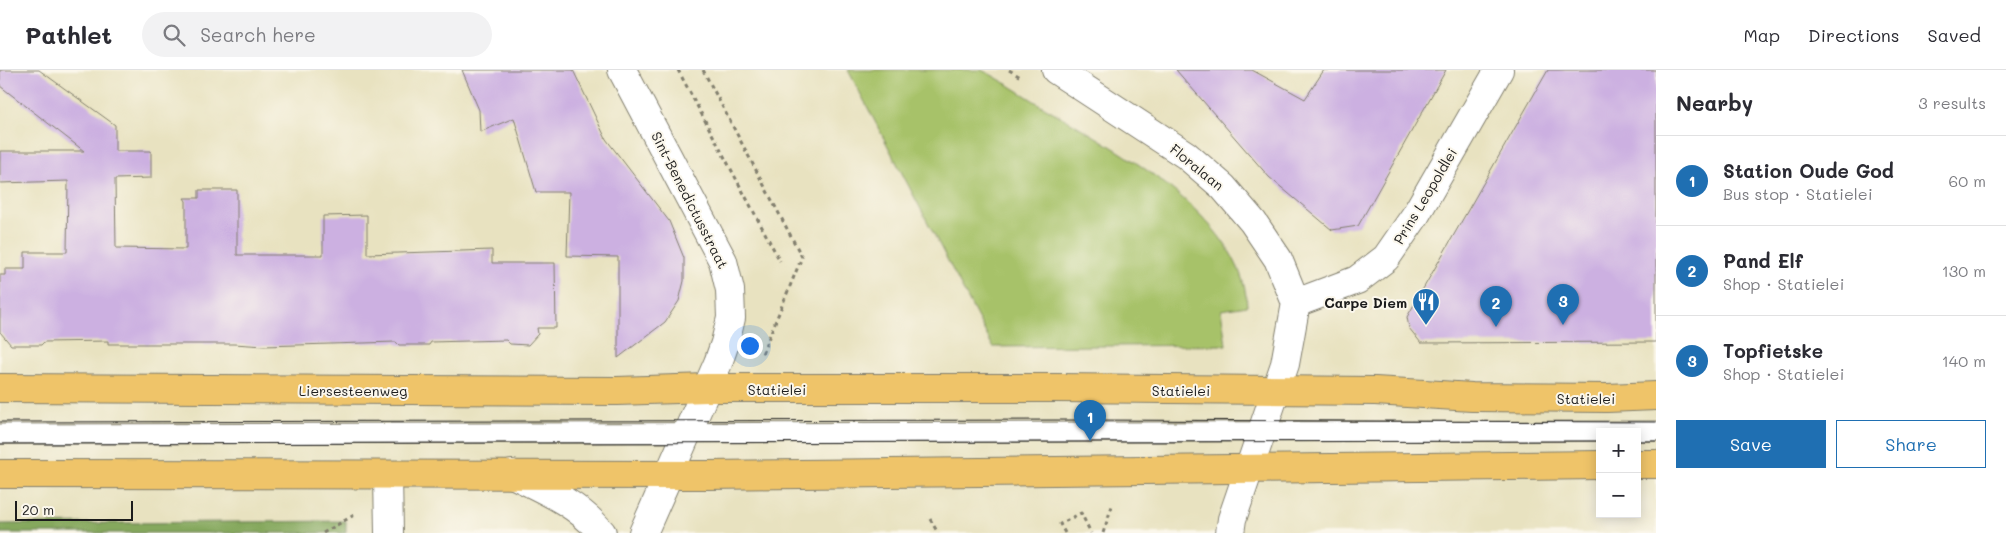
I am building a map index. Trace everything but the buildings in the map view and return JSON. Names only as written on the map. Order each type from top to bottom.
[{"type":"main road","name":"Liersesteenweg","points":[[0,388],[618,391],[707,388]]},
{"type":"main road","name":"Statielei","points":[[707,388],[1056,388],[1375,391],[1472,397],[1607,398],[1656,396]]},
{"type":"main road","points":[[1641,464],[1656,464]]},
{"type":"main road","points":[[0,474],[668,475],[1596,465]]},
{"type":"street","name":"Sint-Benedictusstraat","points":[[622,70],[723,260],[730,290],[731,318],[725,343],[643,533]]},
{"type":"street","name":"Floralaan","points":[[1056,70],[1186,155],[1223,187],[1253,222],[1278,259],[1296,303]]},
{"type":"street","name":"Prins Leopoldlei","points":[[1296,303],[1357,280],[1386,258],[1415,216],[1499,70]]},
{"type":"street","points":[[1230,533],[1232,518],[1285,364],[1296,303]]},
{"type":"street","points":[[512,474],[560,498],[588,517],[602,533]]},
{"type":"street","points":[[388,475],[388,533]]},
{"type":"lane","points":[[0,434],[1656,431]]},
{"type":"path","points":[[678,70],[780,262]]},
{"type":"path","points":[[703,70],[802,257],[762,355]]},
{"type":"path","points":[[1009,70],[1026,80]]},
{"type":"path","points":[[1103,533],[1114,498]]},
{"type":"path","points":[[323,533],[346,522],[358,512]]},
{"type":"path","points":[[1065,533],[1060,524],[1081,513],[1091,533]]},
{"type":"path","points":[[930,519],[938,533]]},
{"type":"green space","points":[[848,70],[980,70],[1000,80],[1134,161],[1168,186],[1198,213],[1223,242],[1240,273],[1247,306],[1221,310],[1226,345],[993,347]]},
{"type":"green space","points":[[346,521],[346,533],[0,533],[0,524]]},
{"type":"tram line","points":[[0,422],[1085,420],[1656,422]]},
{"type":"tram line","points":[[0,444],[1596,441]]},
{"type":"tram line","points":[[1641,441],[1656,441]]},
{"type":"place","name":"Topfietske","points":[[1563,325]]},
{"type":"place","name":"Carpe Diem","points":[[1426,326]]},
{"type":"place","name":"Pand Elf","points":[[1496,327]]},
{"type":"place","name":"Station Oude God","points":[[1090,441]]}]
